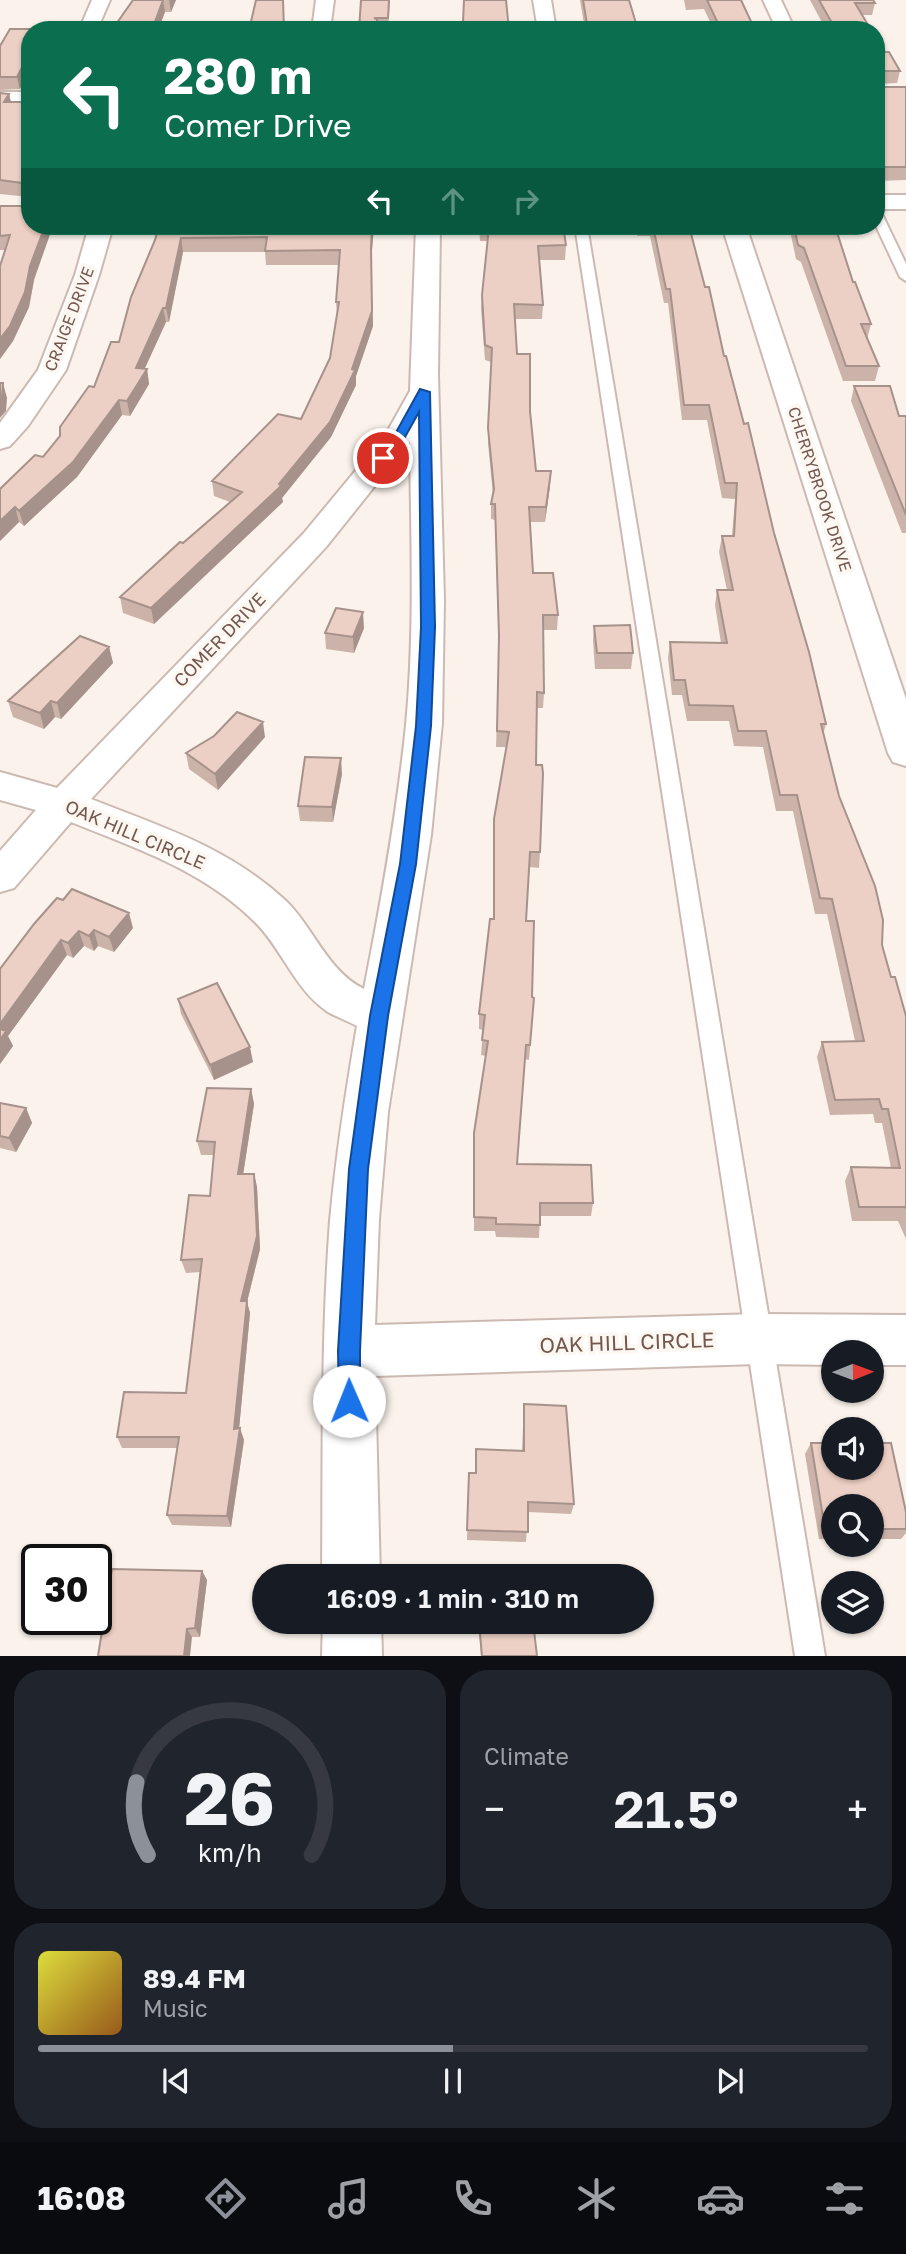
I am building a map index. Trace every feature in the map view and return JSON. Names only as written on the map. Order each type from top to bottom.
[{"type":"street","points":[[92,21],[102,0]]},
{"type":"street","points":[[322,21],[325,0]]},
{"type":"street","points":[[542,0],[546,21]]},
{"type":"street","points":[[772,0],[782,21]]},
{"type":"street","points":[[0,98],[21,98]]},
{"type":"street","points":[[885,202],[906,202]]},
{"type":"street","name":"CRAIGE DRIVE","points":[[0,440],[18,420],[52,370],[87,275],[98,235]]},
{"type":"street","points":[[351,1564],[349,1351],[359,1169],[379,1016],[408,864],[424,726],[428,627],[424,392],[428,235]]},
{"type":"street","name":"CHERRYBROOK DRIVE","points":[[737,235],[906,753]]},
{"type":"street","name":"COMER DRIVE","points":[[0,877],[64,804],[316,540],[399,437],[424,392]]},
{"type":"street","name":"OAK HILL CIRCLE","points":[[0,786],[64,804],[191,854],[235,882],[273,914],[322,980],[343,999],[379,1016]]},
{"type":"street","name":"OAK HILL CIRCLE","points":[[349,1351],[758,1339],[906,1340]]},
{"type":"street","points":[[352,1634],[352,1656]]},
{"type":"lane","points":[[885,233],[906,278]]},
{"type":"lane","points":[[582,235],[810,1656]]},
{"type":"building","points":[[133,0],[163,0],[155,21],[118,21]]},
{"type":"building","points":[[256,0],[283,0],[284,21],[251,21]]},
{"type":"building","points":[[361,0],[389,0],[388,18],[360,21]]},
{"type":"building","points":[[464,0],[506,0],[508,21],[463,21]]},
{"type":"building","points":[[583,0],[629,0],[635,21],[586,21]]},
{"type":"building","points":[[707,0],[741,0],[751,21],[717,21]]},
{"type":"building","points":[[819,0],[873,0],[875,3],[855,3],[866,21],[831,21]]},
{"type":"building","points":[[10,29],[21,29],[21,69],[17,77],[0,77],[0,46]]},
{"type":"building","points":[[885,52],[889,52],[900,71],[885,71]]},
{"type":"building","points":[[885,87],[906,87],[906,167],[885,167]]},
{"type":"building","points":[[0,93],[9,94],[4,102],[21,102],[21,183],[0,180]]},
{"type":"building","points":[[0,206],[21,206],[21,235],[42,235],[30,266],[25,292],[10,326],[0,339],[0,266],[10,235],[0,236]]},
{"type":"building","points":[[156,235],[372,235],[372,311],[352,369],[355,370],[330,422],[279,484],[281,486],[151,608],[120,597],[180,542],[183,543],[242,492],[212,481],[278,414],[301,419],[330,358],[339,302],[336,302],[340,250],[265,251],[267,237],[181,238],[166,308],[163,308],[136,368],[147,369],[127,401],[119,400],[73,462],[19,511],[15,507],[0,521],[0,489],[35,455],[43,457],[60,436],[60,427],[89,386],[94,387],[111,342],[119,342],[131,297]]},
{"type":"building","points":[[488,235],[564,235],[566,245],[538,246],[543,305],[514,304],[517,354],[530,354],[530,411],[536,471],[551,471],[546,507],[529,507],[533,573],[553,573],[558,615],[543,615],[544,693],[537,692],[536,765],[542,765],[543,773],[540,852],[530,852],[526,921],[534,921],[534,998],[530,1045],[526,1045],[517,1164],[591,1165],[593,1203],[540,1203],[540,1225],[496,1224],[496,1218],[474,1217],[474,1133],[488,1041],[482,1040],[485,1015],[479,1014],[490,919],[494,919],[494,819],[509,732],[497,731],[499,636],[495,504],[491,504],[494,489],[488,428],[492,348],[485,345],[482,295]]},
{"type":"building","points":[[655,235],[691,235],[705,287],[709,287],[724,356],[744,424],[748,423],[774,533],[809,652],[826,724],[821,724],[839,796],[875,886],[883,920],[882,945],[906,1016],[906,1208],[859,1207],[851,1167],[900,1168],[888,1109],[882,1109],[879,1099],[835,1100],[822,1042],[864,1041],[832,899],[820,898],[797,795],[780,795],[766,731],[738,731],[733,706],[689,705],[685,680],[674,680],[670,642],[727,643],[717,590],[733,590],[722,536],[734,536],[737,483],[725,483],[709,405],[684,405],[670,289],[666,289]]},
{"type":"building","points":[[796,235],[838,235],[853,282],[871,324],[861,324],[879,366],[846,366],[804,248],[798,245]]},
{"type":"building","points":[[0,383],[3,383],[0,398]]},
{"type":"building","points":[[854,386],[890,386],[899,416],[906,416],[906,515]]},
{"type":"building","points":[[336,608],[363,612],[353,637],[325,633]]},
{"type":"building","points":[[630,625],[633,653],[597,653],[594,626]]},
{"type":"building","points":[[80,636],[109,647],[57,703],[51,701],[40,713],[8,701]]},
{"type":"building","points":[[237,712],[263,722],[215,774],[186,753],[214,736]]},
{"type":"building","points":[[305,757],[341,758],[332,807],[298,806]]},
{"type":"building","points":[[72,889],[129,913],[109,937],[94,930],[89,936],[79,931],[68,943],[61,940],[0,1024],[0,969],[57,898],[63,900]]},
{"type":"building","points":[[217,983],[250,1047],[210,1065],[178,999]]},
{"type":"building","points":[[0,1029],[6,1031],[0,1040]]},
{"type":"building","points":[[207,1088],[251,1089],[238,1174],[254,1174],[257,1236],[241,1301],[247,1301],[234,1429],[240,1428],[227,1516],[167,1515],[179,1437],[117,1437],[124,1392],[186,1393],[202,1259],[181,1260],[189,1195],[210,1196],[215,1142],[197,1141]]},
{"type":"building","points":[[0,1103],[26,1108],[9,1138],[0,1136]]},
{"type":"building","points":[[524,1404],[566,1406],[574,1504],[528,1502],[528,1532],[467,1530],[469,1473],[476,1473],[476,1449],[524,1451]]},
{"type":"building","points":[[811,1443],[821,1443],[821,1480],[884,1480],[884,1443],[891,1443],[906,1512],[906,1529],[884,1529],[884,1494],[821,1494],[821,1504]]},
{"type":"building","points":[[112,1569],[202,1571],[195,1628],[187,1629],[184,1656],[98,1656],[101,1635],[112,1635]]},
{"type":"building","points":[[480,1634],[534,1634],[537,1656],[482,1656]]},
{"type":"route","points":[[349,1401],[349,1351],[359,1169],[379,1016],[408,864],[424,726],[428,627],[424,392],[399,437],[383,458]]}]
